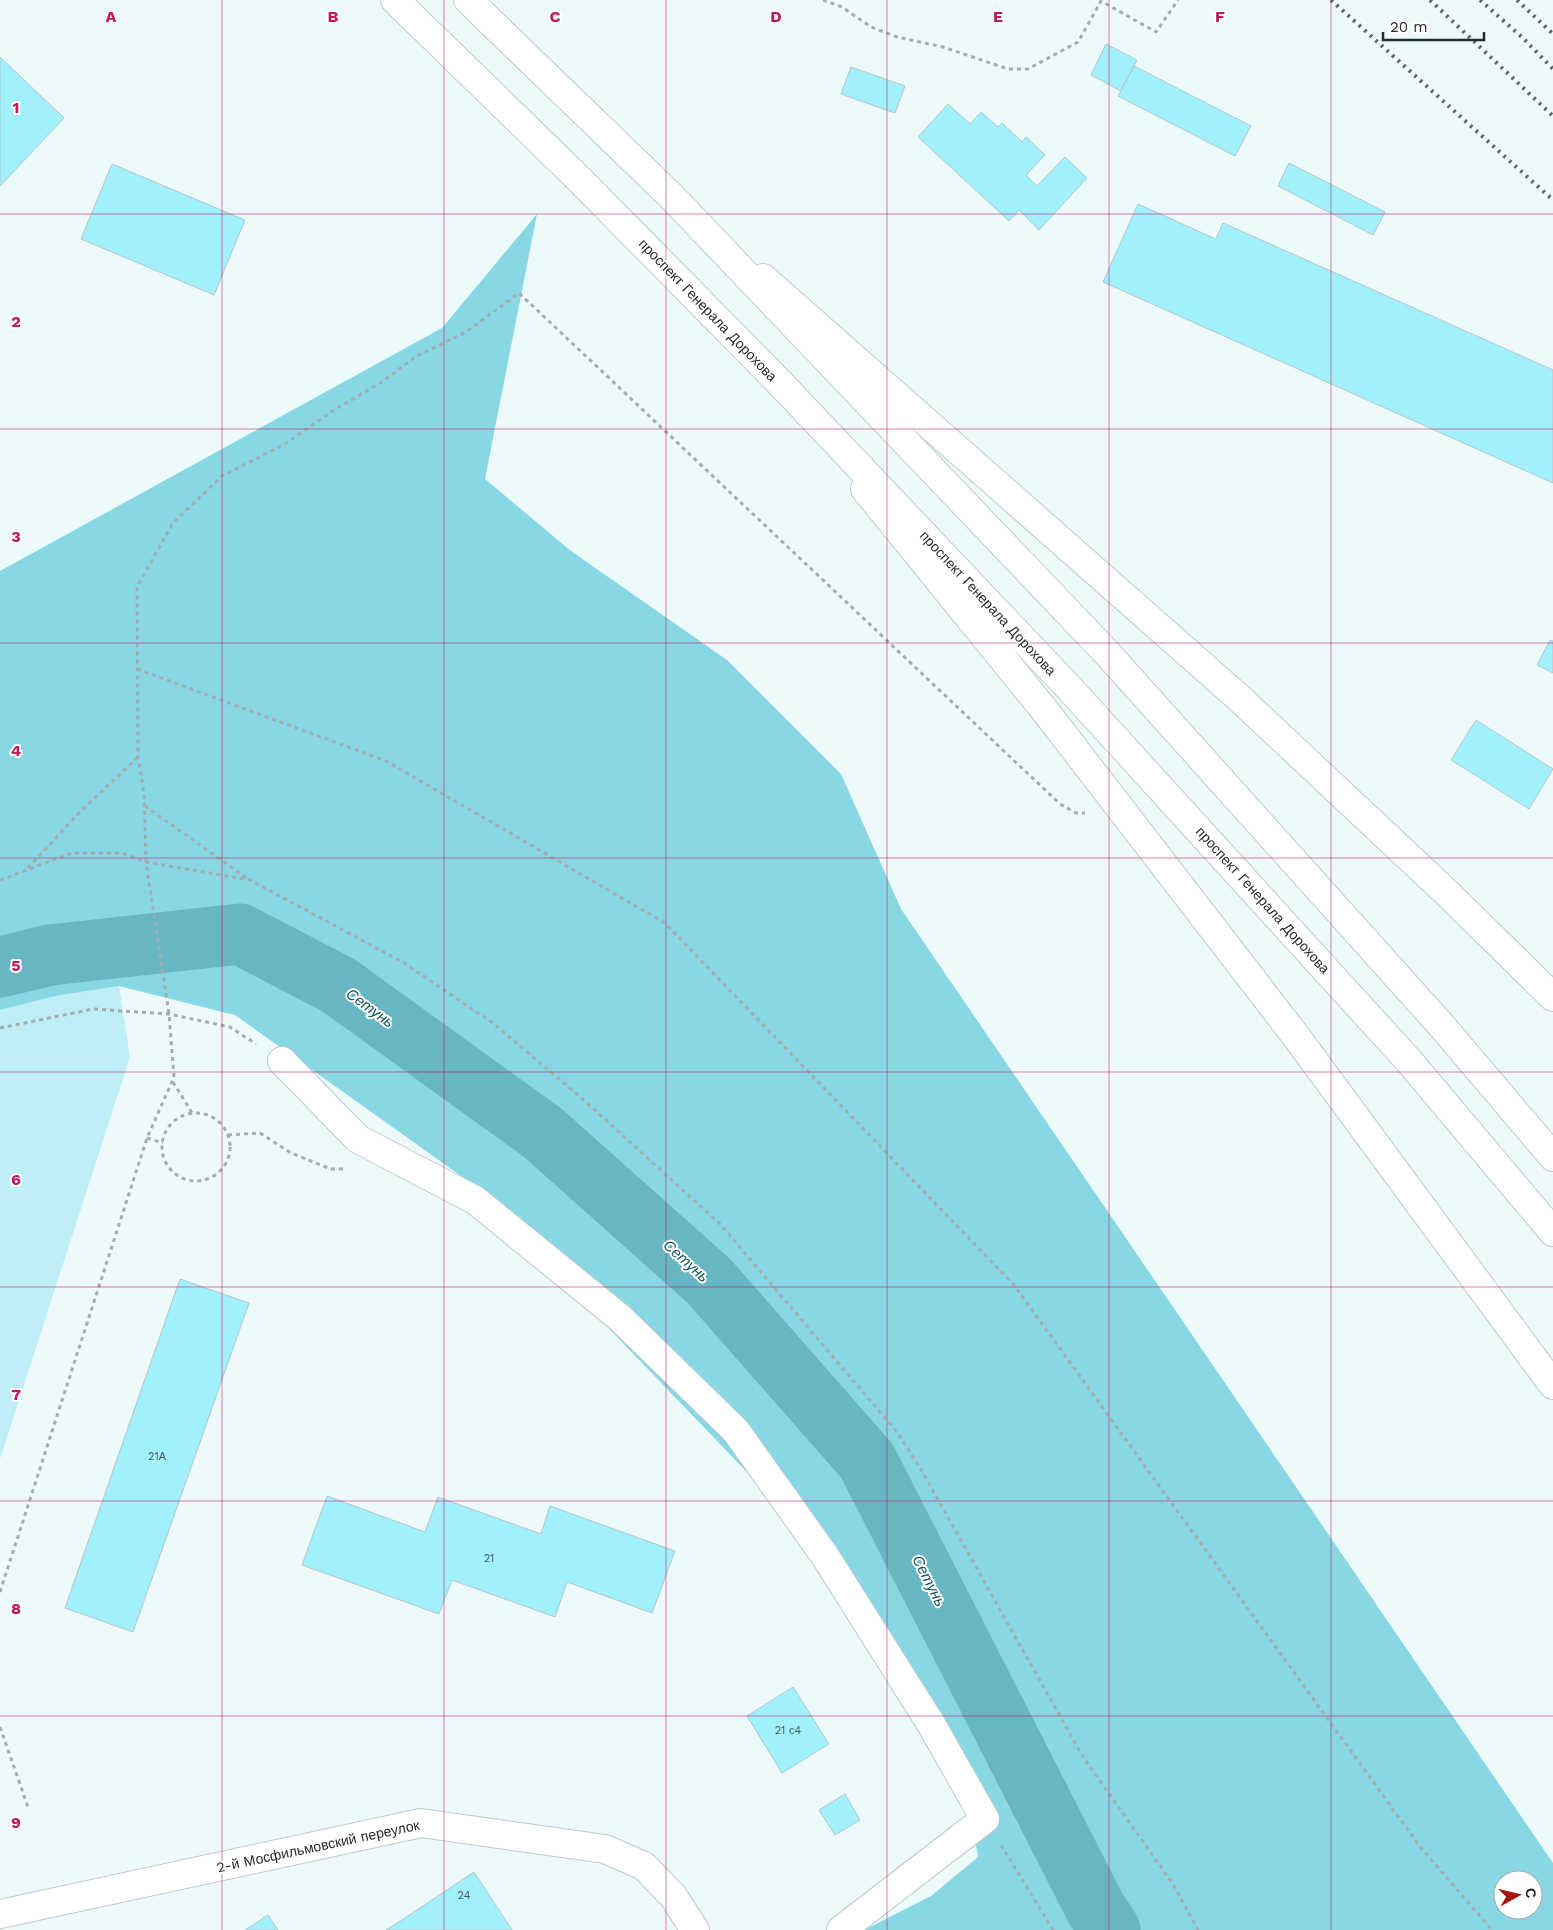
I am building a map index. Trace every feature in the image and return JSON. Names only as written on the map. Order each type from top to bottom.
[{"type":"main road","name":"проспект Генерала Дорохова","points":[[394,0],[579,179],[781,384],[1071,690],[1409,1060],[1553,1232]]},
{"type":"main road","points":[[468,0],[672,197],[1106,652],[1441,1025],[1553,1157]]},
{"type":"main road","points":[[672,197],[1238,697],[1446,892],[1553,997]]},
{"type":"main road","points":[[781,384],[1046,712],[1125,814],[1295,1035],[1553,1385]]},
{"type":"main road","points":[[282,1061],[358,1139],[475,1200],[620,1318],[736,1431],[825,1556],[931,1724],[985,1819],[841,1930]]},
{"type":"main road","name":"2-й Мосфильмовский переулок","points":[[0,1914],[421,1823],[605,1849],[644,1866],[673,1896],[695,1930]]},
{"type":"path","points":[[823,0],[842,7],[871,27],[897,37],[943,47],[1008,69],[1028,69],[1078,42],[1101,1],[1156,32],[1178,0]]},
{"type":"path","points":[[0,1592],[147,1138],[172,1082],[169,1014],[146,862],[144,806],[138,757],[136,587],[173,524],[222,476],[285,444],[334,410],[382,382],[414,357],[466,332],[519,293],[1060,804],[1076,813],[1090,813]]},
{"type":"path","points":[[137,669],[386,761],[665,923],[1014,1285],[1421,1848],[1492,1930]]},
{"type":"path","points":[[26,870],[80,812],[138,757]]},
{"type":"path","points":[[144,806],[250,880],[404,963],[493,1023],[586,1102],[720,1224],[897,1432],[922,1472],[1083,1757],[1172,1884],[1198,1930]]},
{"type":"path","points":[[0,880],[72,853],[122,853],[146,862],[250,880]]},
{"type":"path","points":[[0,1028],[94,1009],[169,1014],[230,1027],[282,1061]]},
{"type":"path","points":[[172,1082],[192,1114]]},
{"type":"path","points":[[203,1114],[214,1118],[222,1125],[228,1135],[230,1146],[224,1167],[216,1175],[206,1180],[184,1179],[174,1173],[167,1165],[163,1143],[166,1132],[181,1117],[203,1114]]},
{"type":"path","points":[[228,1135],[260,1133],[291,1153],[332,1169],[348,1168]]},
{"type":"path","points":[[147,1138],[163,1143]]},
{"type":"path","points":[[0,1727],[29,1810]]},
{"type":"path","points":[[985,1819],[1053,1930]]},
{"type":"shaded area","points":[[537,214],[485,479],[571,551],[727,660],[841,774],[901,909],[1553,1863],[1553,1930],[864,1930],[931,1896],[978,1857],[969,1800],[821,1549],[464,1178],[235,1015],[119,986],[55,996],[0,1010],[0,571],[442,328]]},
{"type":"shaded area","points":[[119,986],[130,1057],[0,1459],[0,1010],[55,996]]},
{"type":"building","points":[[1106,44],[1137,60],[1121,91],[1091,75]]},
{"type":"building","points":[[0,57],[64,118],[0,186]]},
{"type":"building","points":[[1134,66],[1251,126],[1235,156],[1118,96]]},
{"type":"building","points":[[851,67],[905,86],[895,113],[841,94]]},
{"type":"building","points":[[948,104],[970,124],[981,112],[998,127],[1002,123],[1022,142],[1026,137],[1045,155],[1026,175],[1037,186],[1065,157],[1087,178],[1039,230],[1019,210],[1009,221],[918,137]]},
{"type":"building","points":[[1289,163],[1385,212],[1373,235],[1278,186]]},
{"type":"building","points":[[112,164],[245,220],[214,295],[81,239]]},
{"type":"building","points":[[1138,204],[1216,239],[1223,223],[1553,370],[1553,483],[1103,282]]},
{"type":"building","points":[[1550,640],[1553,641],[1553,673],[1537,665]]},
{"type":"building","points":[[1476,720],[1553,769],[1529,809],[1451,760]]},
{"type":"building","points":[[180,1279],[249,1303],[133,1632],[65,1608]]},
{"type":"building","points":[[327,1496],[425,1532],[438,1497],[541,1534],[550,1506],[675,1551],[652,1613],[567,1582],[555,1617],[452,1580],[439,1614],[302,1565]]},
{"type":"building","points":[[793,1687],[829,1744],[782,1773],[747,1716]]},
{"type":"building","points":[[845,1794],[860,1820],[835,1835],[819,1810]]},
{"type":"building","points":[[474,1872],[512,1930],[386,1930],[405,1918]]},
{"type":"building","points":[[268,1915],[278,1930],[245,1930]]},
{"type":"waterway","name":"Сетунь","points":[[0,967],[50,955],[240,934],[338,985],[543,1133],[709,1281],[867,1461],[1096,1909],[1110,1930]]},
{"type":"railway","points":[[1331,0],[1553,200]]},
{"type":"railway","points":[[1430,0],[1553,116]]},
{"type":"railway","points":[[1480,0],[1523,38],[1553,69]]},
{"type":"railway","points":[[1517,0],[1553,34]]}]
